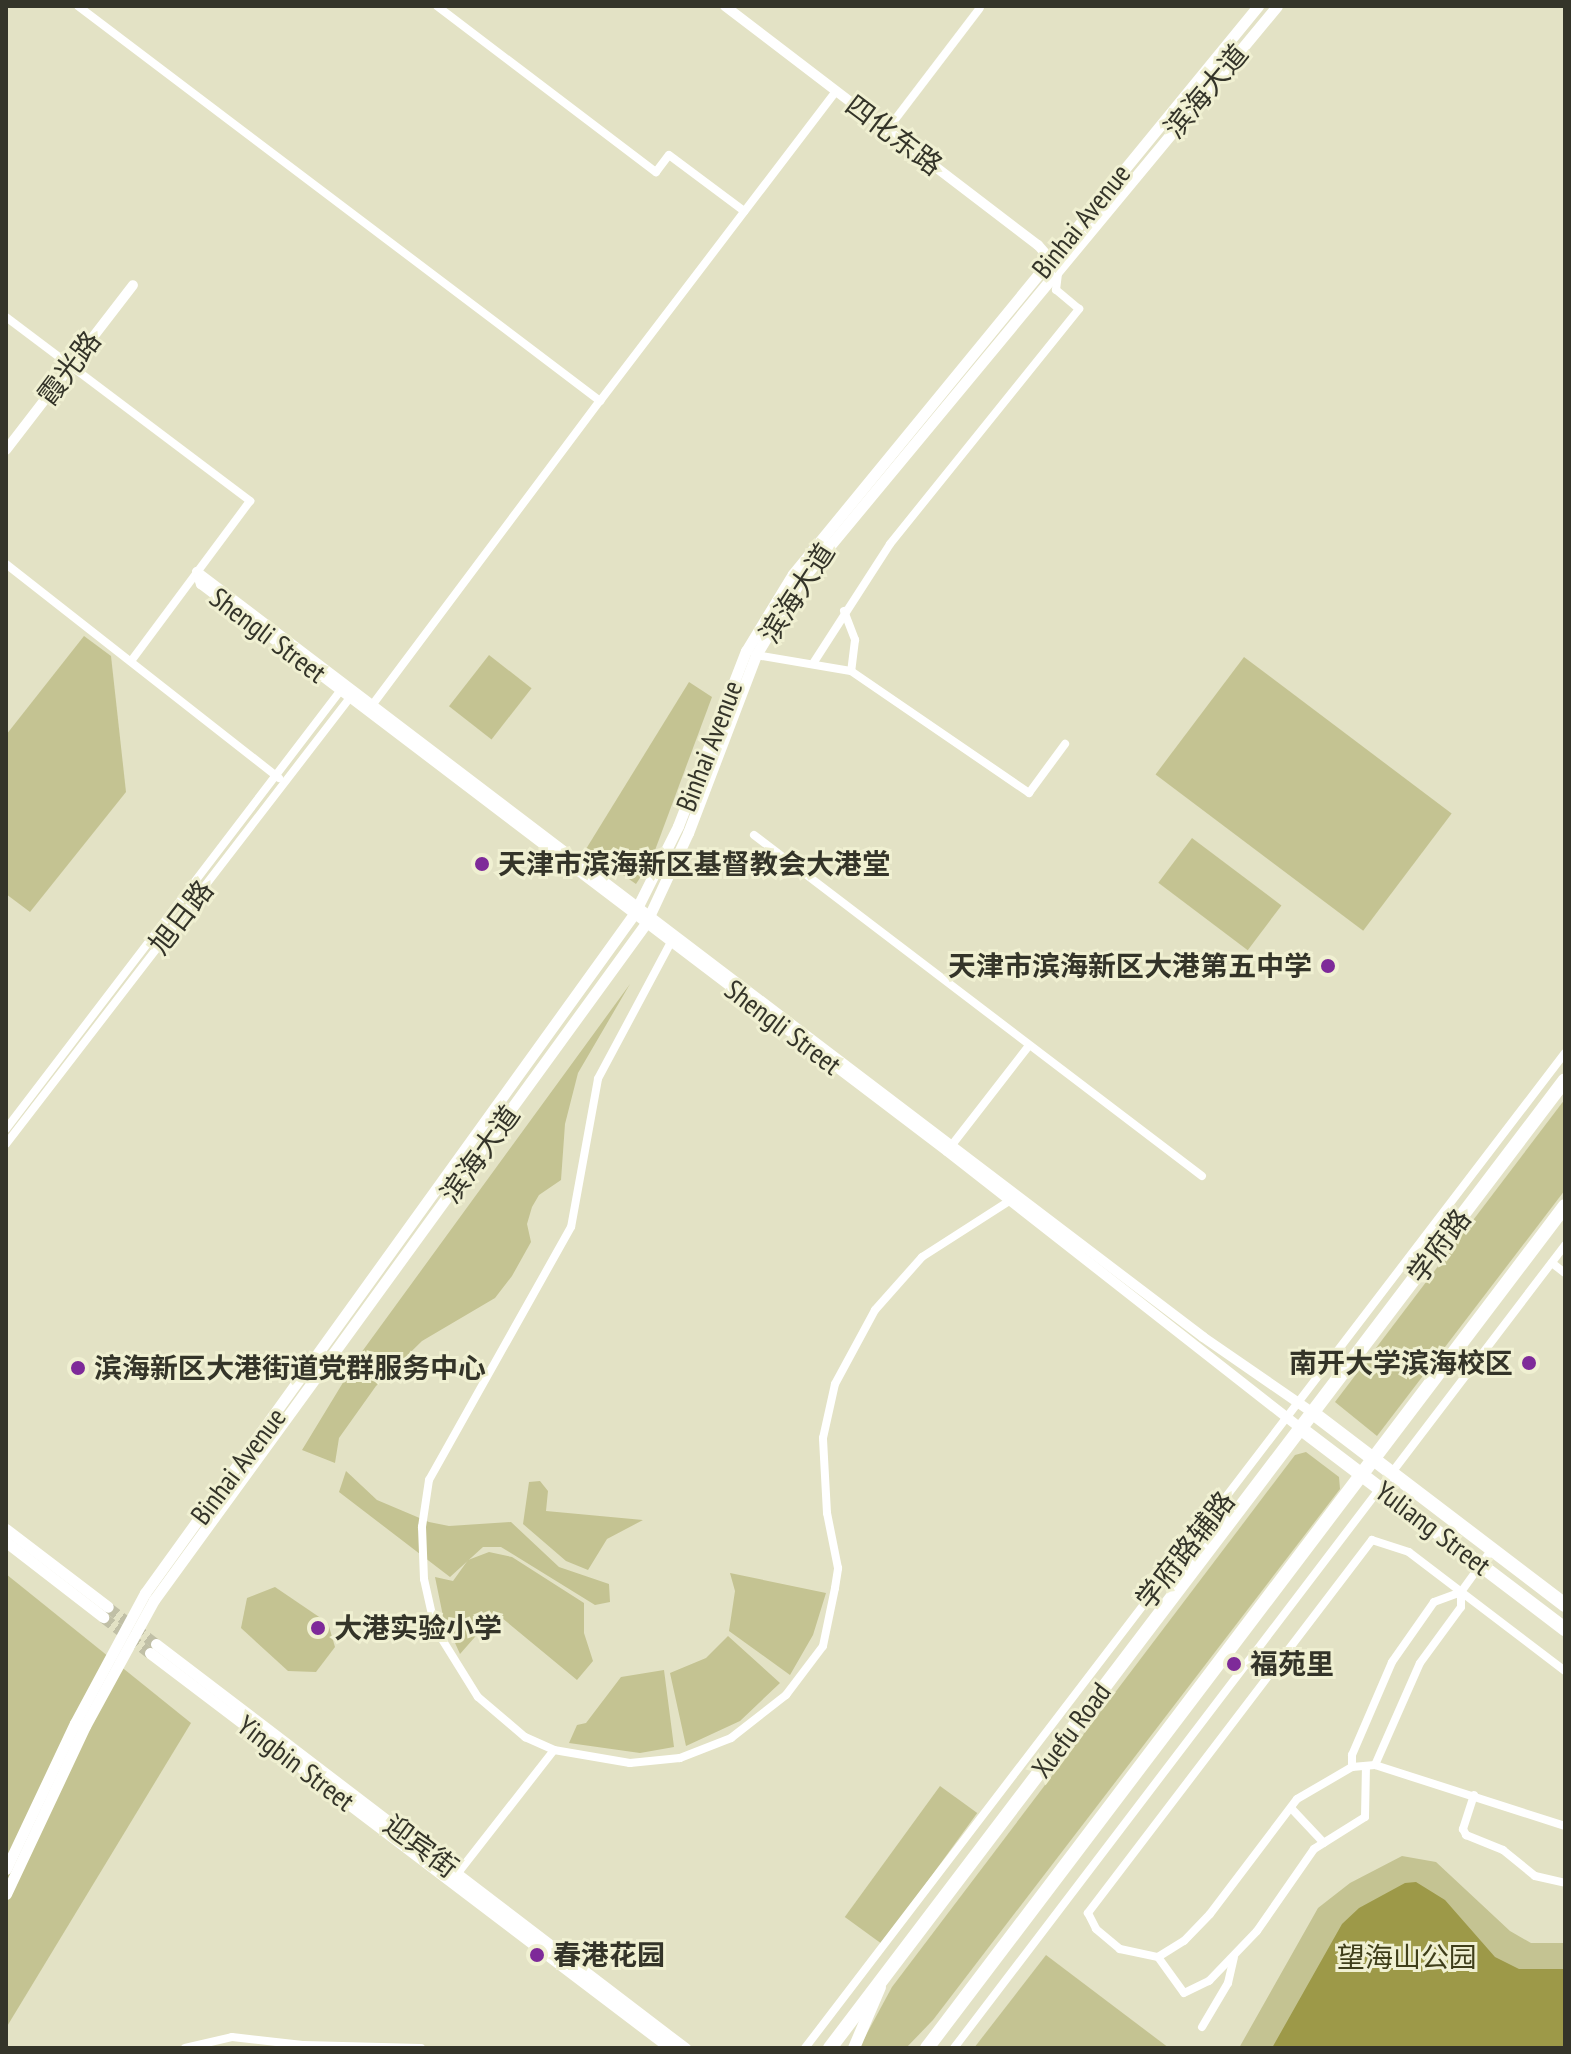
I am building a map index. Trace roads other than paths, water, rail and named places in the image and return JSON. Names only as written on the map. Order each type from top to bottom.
[{"type":"highway","name":"学府路","points":[[1313,1413],[1565,1080]]},
{"type":"highway","points":[[927,2048],[1565,1206]]},
{"type":"highway","name":"Xuefu Road","points":[[830,2048],[1313,1413]]},
{"type":"highway","name":"Yuliang Street","points":[[1313,1413],[1392,1470],[1565,1605]]},
{"type":"highway","name":"Yuliang Street","points":[[1300,1428],[1565,1629]]},
{"type":"main road","name":"Binhai Avenue","points":[[149,1597],[636,910],[678,826],[746,651],[769,610],[817,539],[1055,263],[1258,6]]},
{"type":"main road","name":"滨海大道","points":[[149,1597],[274,1437],[648,919],[688,833],[756,655],[824,548],[1055,263],[1277,6]]},
{"type":"main road","points":[[6,1529],[105,1612],[6,1542]]},
{"type":"main road","points":[[6,1869],[113,1658],[149,1597]]},
{"type":"main road","name":"迎宾街","points":[[153,1648],[454,1878],[685,2048]]},
{"type":"main road","points":[[6,1894],[113,1658]]},
{"type":"main road","points":[[454,1878],[670,2048]]},
{"type":"main road","points":[[854,2048],[884,1976]]},
{"type":"main road","points":[[918,2048],[950,2017]]},
{"type":"street","points":[[78,6],[600,401]]},
{"type":"street","points":[[437,6],[656,172],[669,155],[744,211]]},
{"type":"street","name":"四化东路","points":[[725,6],[1055,263]]},
{"type":"street","points":[[887,130],[980,8]]},
{"type":"street","points":[[371,706],[836,91]]},
{"type":"street","points":[[814,662],[890,544],[1079,309],[1056,290],[1055,263]]},
{"type":"street","name":"霞光路","points":[[6,439],[130,283]]},
{"type":"street","points":[[6,317],[250,501],[132,660]]},
{"type":"street","name":"霞光路","points":[[6,450],[68,363]]},
{"type":"street","points":[[6,564],[285,782]]},
{"type":"street","name":"Shengli Street","points":[[197,572],[1015,1198],[1300,1428]]},
{"type":"street","points":[[844,611],[855,640],[851,671]]},
{"type":"street","points":[[756,655],[814,662],[851,671],[1029,793],[1065,744]]},
{"type":"street","name":"旭日路","points":[[6,1129],[276,776],[348,690]]},
{"type":"street","name":"旭日路","points":[[6,1144],[285,782],[348,690]]},
{"type":"street","points":[[754,835],[1028,1047],[1202,1176]]},
{"type":"street","name":"Shengli Street","points":[[648,919],[671,942],[950,1148]]},
{"type":"street","points":[[671,942],[598,1079],[571,1227],[455,1427],[429,1480],[422,1527],[424,1579],[435,1628],[478,1697],[525,1737],[554,1750],[630,1763],[680,1758],[731,1738],[786,1695],[823,1646],[834,1598],[838,1568],[827,1513],[823,1438],[835,1384],[875,1310],[922,1257],[1015,1198]]},
{"type":"street","points":[[950,1148],[1028,1047]]},
{"type":"street","name":"学府路辅路","points":[[805,2048],[1565,1053]]},
{"type":"street","name":"Shengli Street","points":[[1015,1198],[1313,1413]]},
{"type":"street","points":[[954,2048],[1565,1245]]},
{"type":"street","points":[[1552,1263],[1565,1273]]},
{"type":"street","points":[[1492,1549],[1461,1592],[1461,1607],[1420,1663],[1370,1766],[1365,1817],[1324,1843],[1234,1957],[1209,1981],[1184,1993],[1158,1957],[1120,1949],[1096,1929],[1088,1913],[1092,1902],[1364,1546],[1372,1540],[1409,1552],[1461,1592],[1565,1671]]},
{"type":"street","points":[[1352,1767],[1352,1755],[1392,1662],[1434,1602],[1461,1592]]},
{"type":"street","points":[[454,1878],[554,1750]]},
{"type":"street","points":[[1158,1957],[1184,1941],[1210,1914],[1291,1808],[1318,1782],[1352,1767],[1370,1766],[1474,1795],[1565,1826]]},
{"type":"street","points":[[1474,1795],[1463,1829],[1466,1835],[1503,1850],[1535,1876],[1565,1883]]},
{"type":"street","points":[[1291,1808],[1324,1843]]},
{"type":"street","points":[[1202,2027],[1228,1983],[1234,1957]]},
{"type":"street","points":[[185,2048],[217,2038],[250,2037],[303,2045],[421,2048]]},
{"type":"tunnel","points":[[108,1607],[156,1644]]},
{"type":"tunnel","points":[[103,1617],[150,1653]]},
{"type":"place","name":"天津市滨海新区基督教会大港堂","points":[[482,864]]},
{"type":"place","name":"天津市滨海新区大港第五中学","points":[[1328,966]]},
{"type":"place","name":"南开大学滨海校区","points":[[1529,1363]]},
{"type":"place","name":"滨海新区大港街道党群服务中心","points":[[78,1368]]},
{"type":"place","name":"大港实验小学","points":[[318,1628]]},
{"type":"place","name":"福苑里","points":[[1234,1664]]},
{"type":"place","name":"春港花园","points":[[537,1955]]},
{"type":"park label","name":"望海山公园","points":[[1407,1957]]}]
